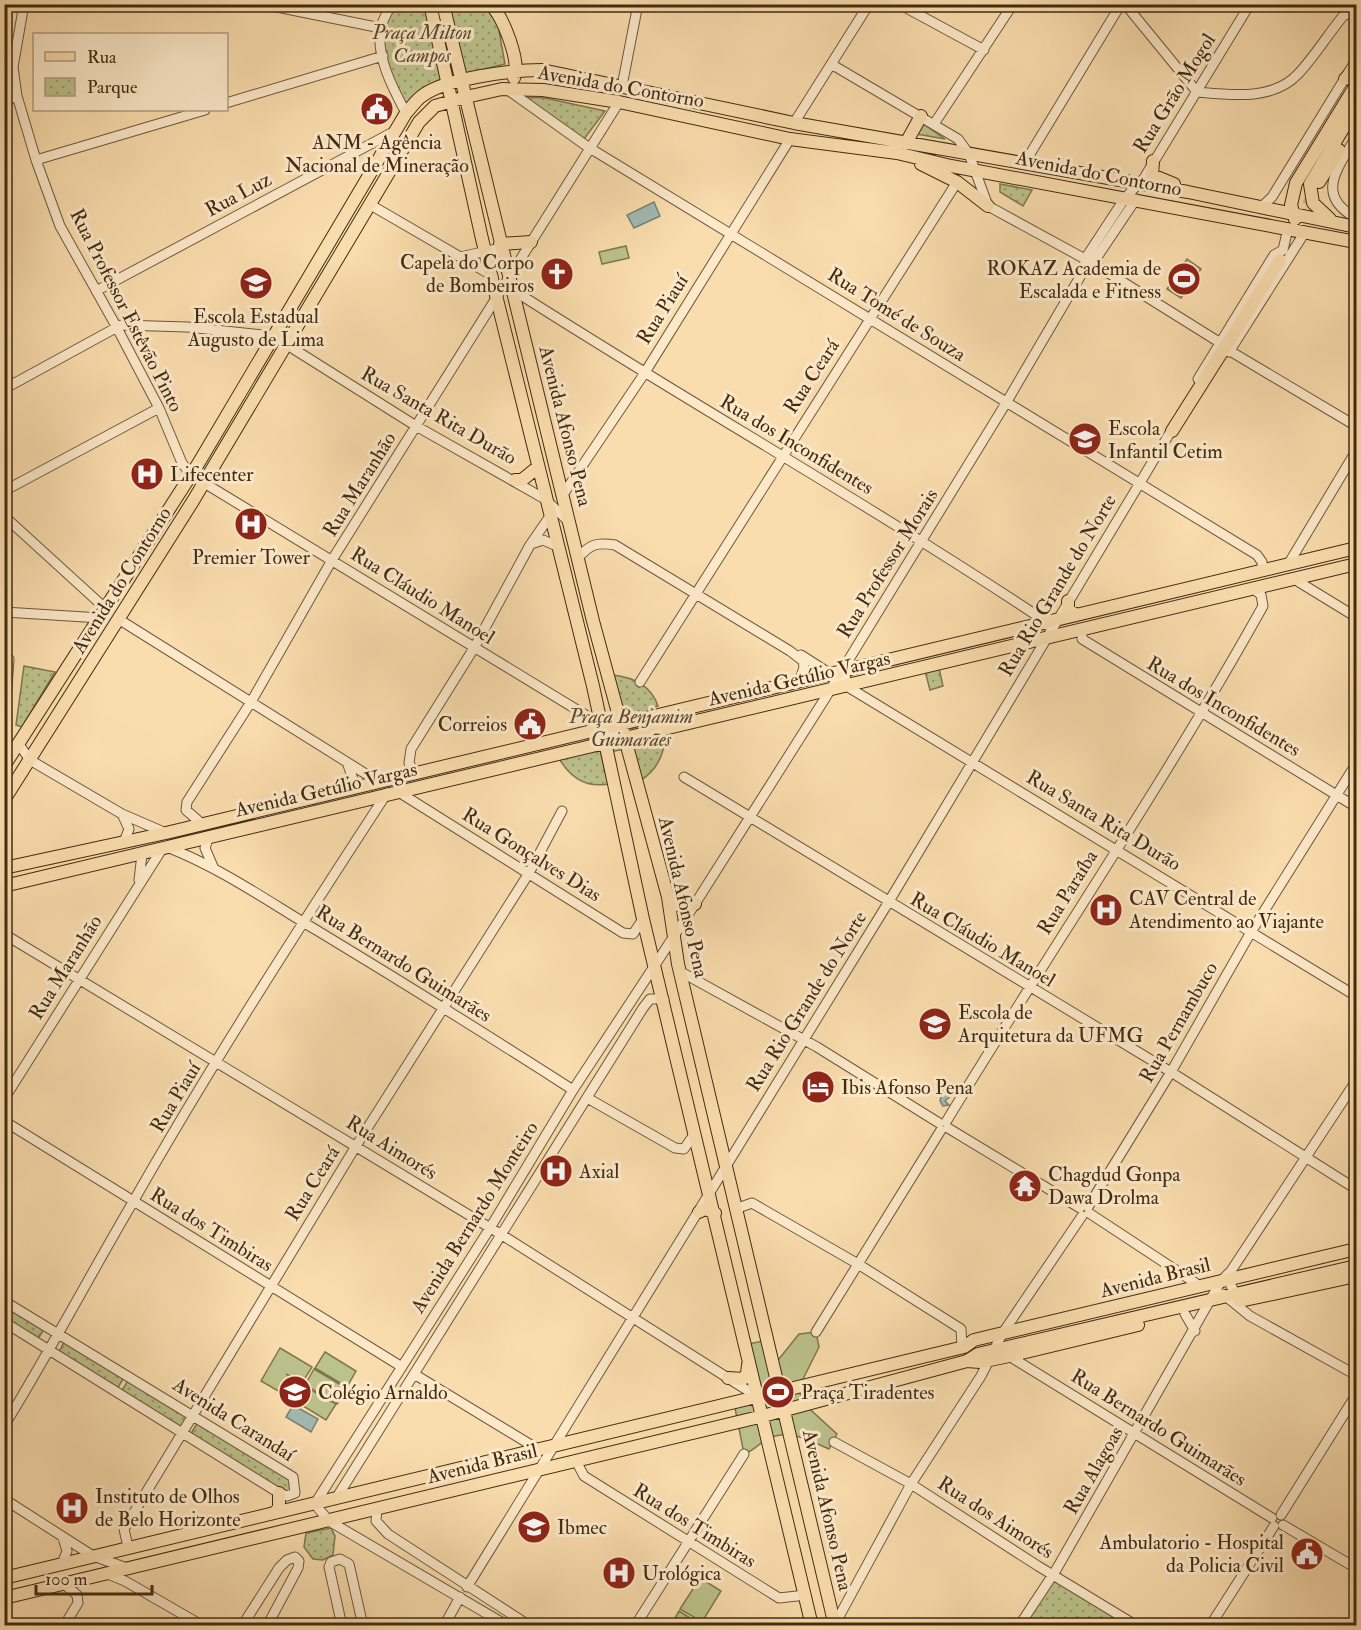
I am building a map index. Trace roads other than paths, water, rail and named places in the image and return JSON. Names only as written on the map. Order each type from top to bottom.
[{"type":"main road","name":"Avenida Afonso Pena","points":[[430,4],[450,101],[602,727],[643,920],[664,999],[748,1364],[763,1416],[813,1626]]},
{"type":"main road","name":"Avenida Afonso Pena","points":[[443,4],[569,524],[668,897],[681,972],[835,1625]]},
{"type":"main road","points":[[490,4],[503,25],[517,71],[514,89]]},
{"type":"main road","points":[[1345,79],[1356,67]]},
{"type":"main road","name":"Avenida do Contorno","points":[[4,766],[191,475],[406,113],[422,96],[447,84],[517,71],[542,70],[794,123],[1188,192],[1356,227]]},
{"type":"main road","points":[[1310,233],[1292,214],[1291,201],[1296,183],[1356,85]]},
{"type":"main road","name":"Avenida do Contorno","points":[[4,800],[120,620],[419,122],[435,106],[466,97],[514,89],[619,102],[790,139],[897,153],[974,170],[1356,242]]},
{"type":"main road","points":[[1336,223],[1321,213],[1313,203],[1310,184],[1356,107]]},
{"type":"main road","points":[[906,143],[921,116]]},
{"type":"main road","points":[[1319,182],[1356,121]]},
{"type":"main road","points":[[897,153],[988,206]]},
{"type":"main road","points":[[1153,161],[1152,175],[1188,192]]},
{"type":"main road","points":[[1130,199],[1155,192],[1188,192]]},
{"type":"main road","points":[[501,246],[531,242]]},
{"type":"main road","points":[[1172,431],[1284,256]]},
{"type":"main road","points":[[515,480],[522,480],[538,467]]},
{"type":"main road","name":"Avenida Getúlio Vargas","points":[[4,868],[166,833],[843,669],[1356,548]]},
{"type":"main road","name":"Avenida Getúlio Vargas","points":[[4,886],[392,792],[829,692],[1356,564]]},
{"type":"main road","points":[[1068,601],[1068,610],[1075,614]]},
{"type":"main road","points":[[166,833],[187,842]]},
{"type":"main road","points":[[124,842],[138,846],[142,854]]},
{"type":"main road","points":[[668,897],[679,906],[687,908],[695,904]]},
{"type":"main road","points":[[699,1212],[705,1209],[715,1213]]},
{"type":"main road","name":"Avenida Brasil","points":[[982,1352],[1010,1356],[1185,1314],[1223,1291],[1356,1249]]},
{"type":"main road","name":"Avenida Brasil","points":[[4,1578],[522,1452],[556,1443],[568,1435],[982,1352],[1356,1258]]},
{"type":"main road","name":"Avenida Brasil","points":[[1223,1291],[1356,1266]]},
{"type":"main road","name":"Avenida Brasil","points":[[4,1598],[105,1573],[129,1572],[542,1468],[763,1416],[1200,1286],[1223,1291],[1356,1276]]},
{"type":"main road","points":[[728,1378],[743,1379],[747,1374],[748,1364]]},
{"type":"main road","points":[[520,1438],[524,1445],[522,1452]]},
{"type":"main road","points":[[536,1448],[542,1468]]},
{"type":"main road","points":[[274,1513],[279,1508],[279,1493]]},
{"type":"street","name":"Rua Professor Estêvão Pinto","points":[[24,4],[13,68],[17,96],[36,160],[60,226],[159,408],[182,463],[191,475],[203,483]]},
{"type":"street","points":[[262,4],[381,28]]},
{"type":"street","points":[[391,4],[381,28],[383,56],[392,86],[406,113]]},
{"type":"street","points":[[622,86],[638,4]]},
{"type":"street","points":[[794,123],[869,4]]},
{"type":"street","points":[[899,4],[984,50]]},
{"type":"street","points":[[934,124],[1014,4]]},
{"type":"street","points":[[1024,164],[1123,4],[1197,92],[1254,95],[1277,88],[1297,75],[1344,15],[1351,11]]},
{"type":"street","name":"Rua Grão Mogol","points":[[1130,199],[1250,4]]},
{"type":"street","points":[[228,102],[383,56]]},
{"type":"street","points":[[1260,208],[1272,197],[1356,60]]},
{"type":"street","points":[[831,64],[958,139],[969,154],[988,206],[1089,261],[1219,342]]},
{"type":"street","name":"Rua Tomé de Souza","points":[[514,89],[588,147],[1257,555],[1262,562],[1263,570]]},
{"type":"street","points":[[4,100],[17,96]]},
{"type":"street","name":"Rua Maranhão","points":[[202,824],[186,810],[187,802],[251,702],[332,560],[485,312],[531,242],[588,147],[619,102]]},
{"type":"street","points":[[36,160],[202,111]]},
{"type":"street","name":"Rua Luz","points":[[96,291],[397,129]]},
{"type":"street","points":[[1356,137],[1335,173],[1332,186],[1333,196],[1339,205],[1356,218]]},
{"type":"street","name":"Rua Piauí","points":[[562,496],[644,374],[790,139]]},
{"type":"street","name":"Rua Ceará","points":[[640,682],[954,187]]},
{"type":"street","name":"Rua Professor Morais","points":[[675,932],[829,692],[1006,403],[1089,261],[1130,199]]},
{"type":"street","points":[[369,204],[493,276]]},
{"type":"street","name":"Rua Rio Grande do Norte","points":[[1284,256],[1288,228]]},
{"type":"street","name":"Rua Rio Grande do Norte","points":[[1172,431],[1195,405],[1230,351],[1284,256],[1310,233]]},
{"type":"street","points":[[460,257],[501,246]]},
{"type":"street","name":"Rua Rio Grande do Norte","points":[[568,1435],[633,1317],[888,903],[1172,431],[1219,342],[1274,255],[1284,256]]},
{"type":"street","name":"Rua dos Inconfidentes","points":[[513,290],[644,374],[923,540],[1045,621]]},
{"type":"street","points":[[4,373],[8,387],[116,326],[131,323],[273,336]]},
{"type":"street","name":"Rua Santa Rita Durão","points":[[273,336],[416,426],[545,499],[569,524]]},
{"type":"street","points":[[1230,351],[1356,426]]},
{"type":"street","points":[[6,488],[159,408]]},
{"type":"street","points":[[1289,563],[1356,451]]},
{"type":"street","name":"Rua Cláudio Manoel","points":[[203,483],[625,739]]},
{"type":"street","points":[[4,516],[103,614]]},
{"type":"street","points":[[414,772],[409,763],[411,749],[474,648],[530,545],[550,516]]},
{"type":"street","points":[[530,545],[537,540],[543,540],[557,546]]},
{"type":"street","points":[[578,558],[588,546],[598,543],[615,545],[790,651],[803,661],[804,667],[800,680]]},
{"type":"street","points":[[1317,593],[1315,582],[1318,573]]},
{"type":"street","points":[[1294,579],[1356,617]]},
{"type":"street","name":"Rua Paraíba","points":[[816,1332],[1029,986],[1202,715],[1263,606],[1261,595],[1254,589]]},
{"type":"street","points":[[4,612],[103,614]]},
{"type":"street","points":[[120,620],[348,765],[378,781]]},
{"type":"street","points":[[1045,621],[1045,640]]},
{"type":"street","name":"Rua dos Inconfidentes","points":[[1082,630],[1082,639],[1202,715],[1356,807]]},
{"type":"street","points":[[790,651],[799,654],[829,673]]},
{"type":"street","points":[[4,729],[9,659]]},
{"type":"street","points":[[843,669],[848,687]]},
{"type":"street","name":"Rua Santa Rita Durão","points":[[848,687],[972,760],[1356,996]]},
{"type":"street","points":[[18,744],[30,760],[122,814],[166,833]]},
{"type":"street","points":[[348,765],[352,774],[349,788]]},
{"type":"street","name":"Rua Pernambuco","points":[[835,1625],[982,1352],[1085,1211],[1171,1072],[1251,932],[1339,796],[1356,765]]},
{"type":"street","name":"Rua Cláudio Manoel","points":[[684,777],[888,903],[1171,1072],[1306,1155],[1356,1189]]},
{"type":"street","name":"Rua Piauí","points":[[4,1426],[60,1333],[133,1201],[303,922],[392,792]]},
{"type":"street","name":"Rua Gonçalves Dias","points":[[392,792],[529,873],[624,933],[633,934],[643,920]]},
{"type":"street","name":"Rua Ceará","points":[[128,1547],[124,1529],[180,1433],[443,1006],[529,873],[562,811]]},
{"type":"street","points":[[122,814],[128,826],[124,842]]},
{"type":"street","points":[[209,836],[205,848],[214,869]]},
{"type":"street","name":"Rua Maranhão","points":[[4,1099],[78,979],[164,848]]},
{"type":"street","name":"Rua Bernardo Guimarães","points":[[164,848],[214,869],[443,1006],[573,1090]]},
{"type":"street","name":"Rua Maranhão","points":[[138,885],[142,854]]},
{"type":"street","name":"Avenida Bernardo Monteiro","points":[[316,1502],[490,1228],[573,1090],[675,932]]},
{"type":"street","name":"Rua Aimorés","points":[[4,934],[218,1061],[502,1235],[758,1397]]},
{"type":"street","points":[[681,972],[801,1042],[817,1047],[1085,1211],[1200,1286]]},
{"type":"street","points":[[630,1000],[643,1008],[650,999],[664,999]]},
{"type":"street","name":"Avenida Bernardo Monteiro","points":[[337,1497],[589,1099],[643,1008]]},
{"type":"street","name":"Rua Alagoas","points":[[1019,1626],[1053,1575],[1195,1331],[1223,1291],[1306,1155],[1356,1081]]},
{"type":"street","points":[[589,1099],[675,1148],[684,1149],[695,1133]]},
{"type":"street","name":"Rua dos Timbiras","points":[[4,1121],[402,1367]]},
{"type":"street","points":[[738,1208],[752,1203],[858,1264],[961,1329],[982,1352]]},
{"type":"street","points":[[1223,1291],[1355,1376]]},
{"type":"street","name":"Avenida Carandaí","points":[[4,1301],[293,1477],[295,1492],[287,1496],[279,1493],[4,1322]]},
{"type":"street","points":[[1185,1314],[1195,1331]]},
{"type":"street","points":[[1027,1366],[1028,1352]]},
{"type":"street","name":"Rua Bernardo Guimarães","points":[[1010,1356],[1356,1568]]},
{"type":"street","points":[[414,1374],[536,1448]]},
{"type":"street","points":[[118,1393],[129,1376]]},
{"type":"street","points":[[1210,1626],[1356,1395]]},
{"type":"street","name":"Rua dos Aimorés","points":[[834,1442],[911,1484],[1137,1626]]},
{"type":"street","points":[[450,1590],[467,1587],[556,1443]]},
{"type":"street","points":[[635,1626],[744,1454]]},
{"type":"street","name":"Rua dos Timbiras","points":[[576,1461],[584,1476],[778,1599],[806,1595]]},
{"type":"street","points":[[4,1499],[93,1556],[129,1572],[203,1626]]},
{"type":"street","points":[[316,1502],[329,1521],[508,1626]]},
{"type":"street","points":[[377,1509],[376,1521],[388,1534],[530,1626]]},
{"type":"street","points":[[62,1564],[67,1551],[63,1538]]},
{"type":"street","points":[[242,1626],[279,1568],[286,1560],[295,1557],[298,1561],[298,1568],[267,1626]]},
{"type":"street","points":[[342,1626],[329,1573],[329,1563],[340,1559],[349,1564],[361,1626],[352,1626]]},
{"type":"street","points":[[63,1583],[77,1595],[78,1603],[64,1626]]},
{"type":"street","points":[[444,1626],[460,1597]]},
{"type":"water","points":[[654,202],[660,216],[634,228],[627,215]]},
{"type":"water","points":[[944,1085],[948,1091],[955,1092],[945,1101],[949,1105],[943,1106],[940,1101]]},
{"type":"water","points":[[293,1405],[318,1419],[311,1432],[286,1417]]},
{"type":"tunnel","points":[[1283,253],[1315,191]]},
{"type":"place","name":"ANM - Agência Nacional de Mineração","points":[[377,109]]},
{"type":"place","name":"Capela do Corpo de Bombeiros","points":[[557,274]]},
{"type":"place","name":"ROKAZ Academia de Escalada e Fitness","points":[[1184,279]]},
{"type":"place","name":"Escola Estadual Augusto de Lima","points":[[256,283]]},
{"type":"place","name":"Escola Infantil Cetim","points":[[1085,439]]},
{"type":"place","name":"Lifecenter","points":[[147,474]]},
{"type":"place","name":"Premier Tower","points":[[251,524]]},
{"type":"place","name":"Correios","points":[[530,724]]},
{"type":"place","name":"CAV Central de Atendimento ao Viajante","points":[[1106,910]]},
{"type":"place","name":"Escola de Arquitetura da UFMG","points":[[935,1024]]},
{"type":"place","name":"Ibis Afonso Pena","points":[[818,1087]]},
{"type":"place","name":"Axial","points":[[556,1171]]},
{"type":"place","name":"Chagdud Gonpa Dawa Drolma","points":[[1025,1186]]},
{"type":"place","name":"Colégio Arnaldo","points":[[295,1392]]},
{"type":"place","name":"Praça Tiradentes","points":[[778,1392]]},
{"type":"place","name":"Instituto de Olhos de Belo Horizonte","points":[[72,1508]]},
{"type":"place","name":"Ibmec","points":[[534,1527]]},
{"type":"place","name":"Ambulatorio - Hospital da Policia Civil","points":[[1307,1554]]},
{"type":"place","name":"Urológica","points":[[619,1573]]},
{"type":"park label","name":"Praça Milton Campos","points":[[422,44]]},
{"type":"park label","name":"Praça Benjamim Guimarães","points":[[631,728]]}]
